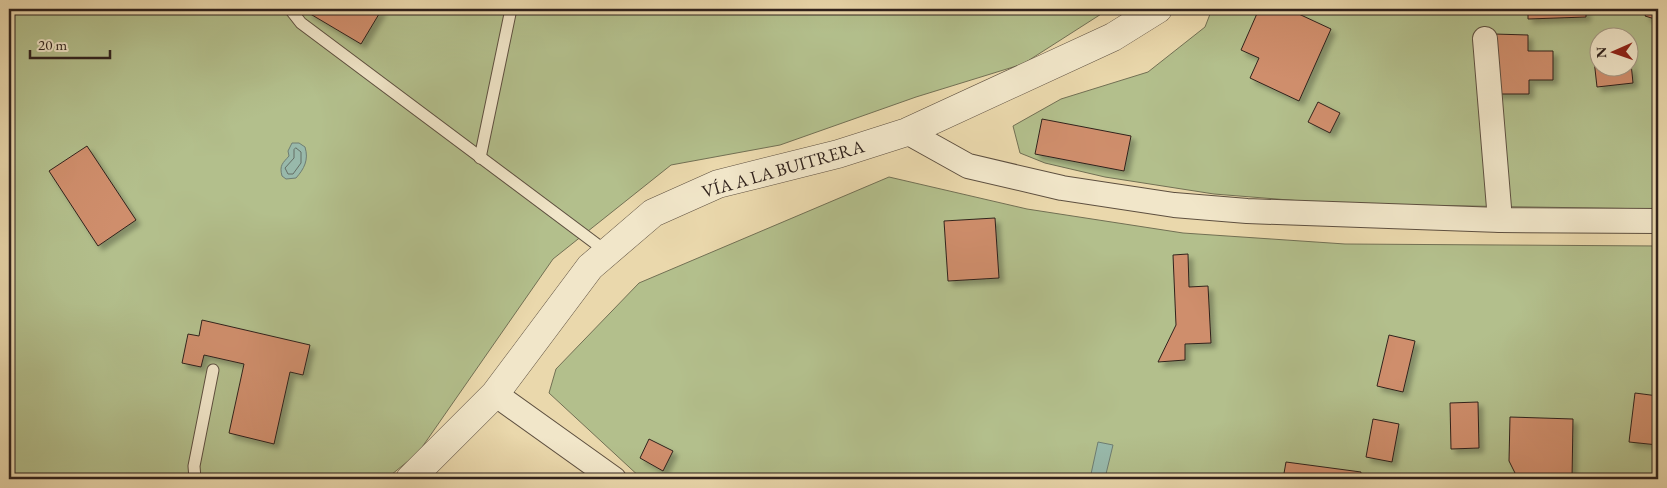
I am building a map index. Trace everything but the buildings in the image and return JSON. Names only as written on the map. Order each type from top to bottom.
[{"type":"street","name":"VÍA A LA BUITRERA","points":[[410,479],[495,394],[590,267],[653,213],[718,184],[838,154],[907,132],[1112,38],[1158,9]]},
{"type":"street","points":[[1485,39],[1500,220]]},
{"type":"street","points":[[907,132],[968,166],[1062,188],[1174,204],[1247,211],[1500,220],[1658,221]]},
{"type":"street","points":[[495,394],[614,479]]},
{"type":"lane","points":[[290,9],[301,22],[607,252]]},
{"type":"lane","points":[[480,158],[511,9]]},
{"type":"lane","points":[[195,479],[194,466],[213,370]]},
{"type":"green space","points":[[9,9],[1109,9],[1023,64],[916,97],[780,145],[671,165],[553,259],[418,453],[386,479],[9,479]]},
{"type":"green space","points":[[1212,9],[1658,9],[1658,209],[1339,204],[1214,194],[1105,177],[1045,163],[1020,153],[1013,126],[1061,99],[1148,72],[1205,27]]},
{"type":"green space","points":[[889,177],[1027,209],[1183,233],[1345,244],[1658,246],[1658,479],[642,479],[549,393],[556,369],[639,283]]},
{"type":"water","points":[[292,143],[299,143],[305,147],[306,160],[296,178],[286,179],[282,176],[281,167],[289,156],[288,151]]},
{"type":"water","points":[[1098,442],[1113,445],[1105,478],[1091,474]]}]
